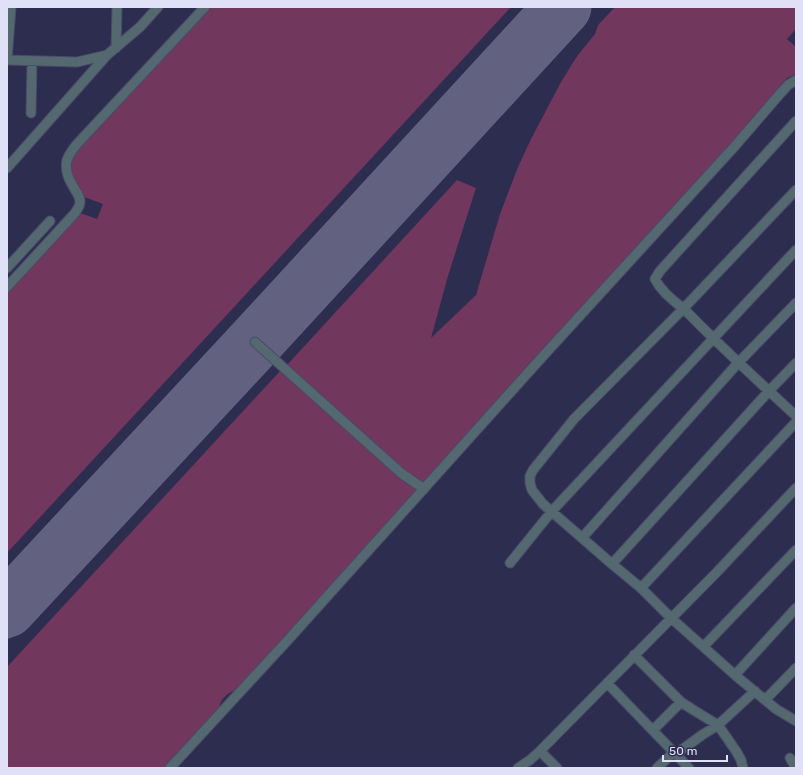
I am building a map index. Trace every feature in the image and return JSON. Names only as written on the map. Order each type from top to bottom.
[{"type":"street","points":[[11,7],[7,60],[77,62],[107,55]]},
{"type":"street","points":[[116,48],[117,7]]},
{"type":"street","points":[[7,168],[107,55],[140,27],[158,7]]},
{"type":"street","points":[[7,287],[79,207],[80,199],[66,170],[67,159],[77,144],[205,7]]},
{"type":"street","points":[[31,113],[32,61]]},
{"type":"street","points":[[170,768],[288,640],[544,355],[735,146],[788,85],[796,80]]},
{"type":"street","points":[[796,121],[660,271],[655,279],[658,286],[796,416]]},
{"type":"street","points":[[796,190],[683,309],[574,419],[533,470],[530,476],[532,490],[543,504],[640,588],[735,675],[765,700],[796,721]]},
{"type":"street","points":[[7,268],[50,221]]},
{"type":"street","points":[[510,563],[552,511],[796,250]]},
{"type":"street","points":[[582,538],[738,363],[796,303]]},
{"type":"street","points":[[255,342],[401,473],[424,489]]},
{"type":"street","points":[[612,564],[796,363]]},
{"type":"street","points":[[640,588],[796,422]]},
{"type":"street","points":[[518,768],[540,751],[717,572],[796,488]]},
{"type":"street","points":[[704,646],[796,550]]},
{"type":"street","points":[[735,675],[796,608]]},
{"type":"street","points":[[634,655],[681,702],[718,725],[736,751],[743,768]]},
{"type":"street","points":[[765,700],[796,668]]},
{"type":"street","points":[[607,683],[681,761]]},
{"type":"street","points":[[657,768],[681,761],[702,735],[718,725],[755,691]]},
{"type":"street","points":[[653,730],[681,702]]},
{"type":"street","points":[[540,751],[557,768]]},
{"type":"street","points":[[790,758],[796,768]]},
{"type":"shaded area","points":[[210,7],[511,7],[7,553],[7,291],[80,213],[97,219],[103,204],[84,197],[72,177],[70,164],[72,159],[90,135]]},
{"type":"shaded area","points":[[615,7],[796,7],[796,29],[787,39],[796,47],[796,74],[787,78],[782,83],[765,107],[424,483],[422,483],[414,479],[287,365],[457,180],[476,188],[448,276],[431,338],[476,295],[500,214],[518,167],[531,139],[572,64],[595,34],[598,25]]},
{"type":"shaded area","points":[[281,370],[418,489],[240,688],[225,696],[219,706],[219,711],[166,768],[7,768],[7,667]]},
{"type":"taxiway","points":[[7,579],[25,583],[32,581]]},
{"type":"taxiway","points":[[7,627],[25,591],[32,581]]},
{"type":"runway","points":[[7,609],[563,7]]}]
